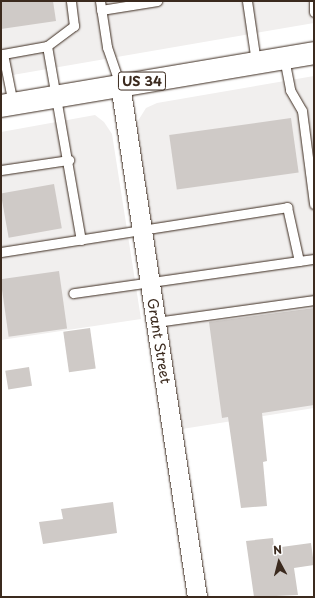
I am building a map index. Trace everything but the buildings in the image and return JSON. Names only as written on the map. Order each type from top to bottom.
[{"type":"main road","name":"US 34","points":[[7,105],[120,84],[314,53]]},
{"type":"street","name":"Grant Street","points":[[120,84],[197,597]]},
{"type":"lane","points":[[7,105],[2,54],[47,46],[74,26],[71,1]]},
{"type":"lane","points":[[120,84],[107,47],[100,6],[157,1]]},
{"type":"lane","points":[[247,1],[256,62]]},
{"type":"lane","points":[[314,1],[314,12]]},
{"type":"lane","points":[[47,46],[57,96],[81,240]]},
{"type":"lane","points":[[284,57],[290,90],[302,111],[314,204]]},
{"type":"lane","points":[[1,170],[68,160]]},
{"type":"lane","points":[[1,252],[287,207],[299,261]]},
{"type":"lane","points":[[1,246],[12,250]]},
{"type":"lane","points":[[73,292],[314,259]]},
{"type":"lane","points":[[156,322],[314,300]]},
{"type":"shaded area","points":[[1,1],[314,1],[314,23],[1,77]]},
{"type":"shaded area","points":[[314,76],[314,408],[182,429],[136,124],[146,108],[157,103]]},
{"type":"shaded area","points":[[95,115],[104,122],[112,134],[141,319],[1,340],[1,132]]}]
